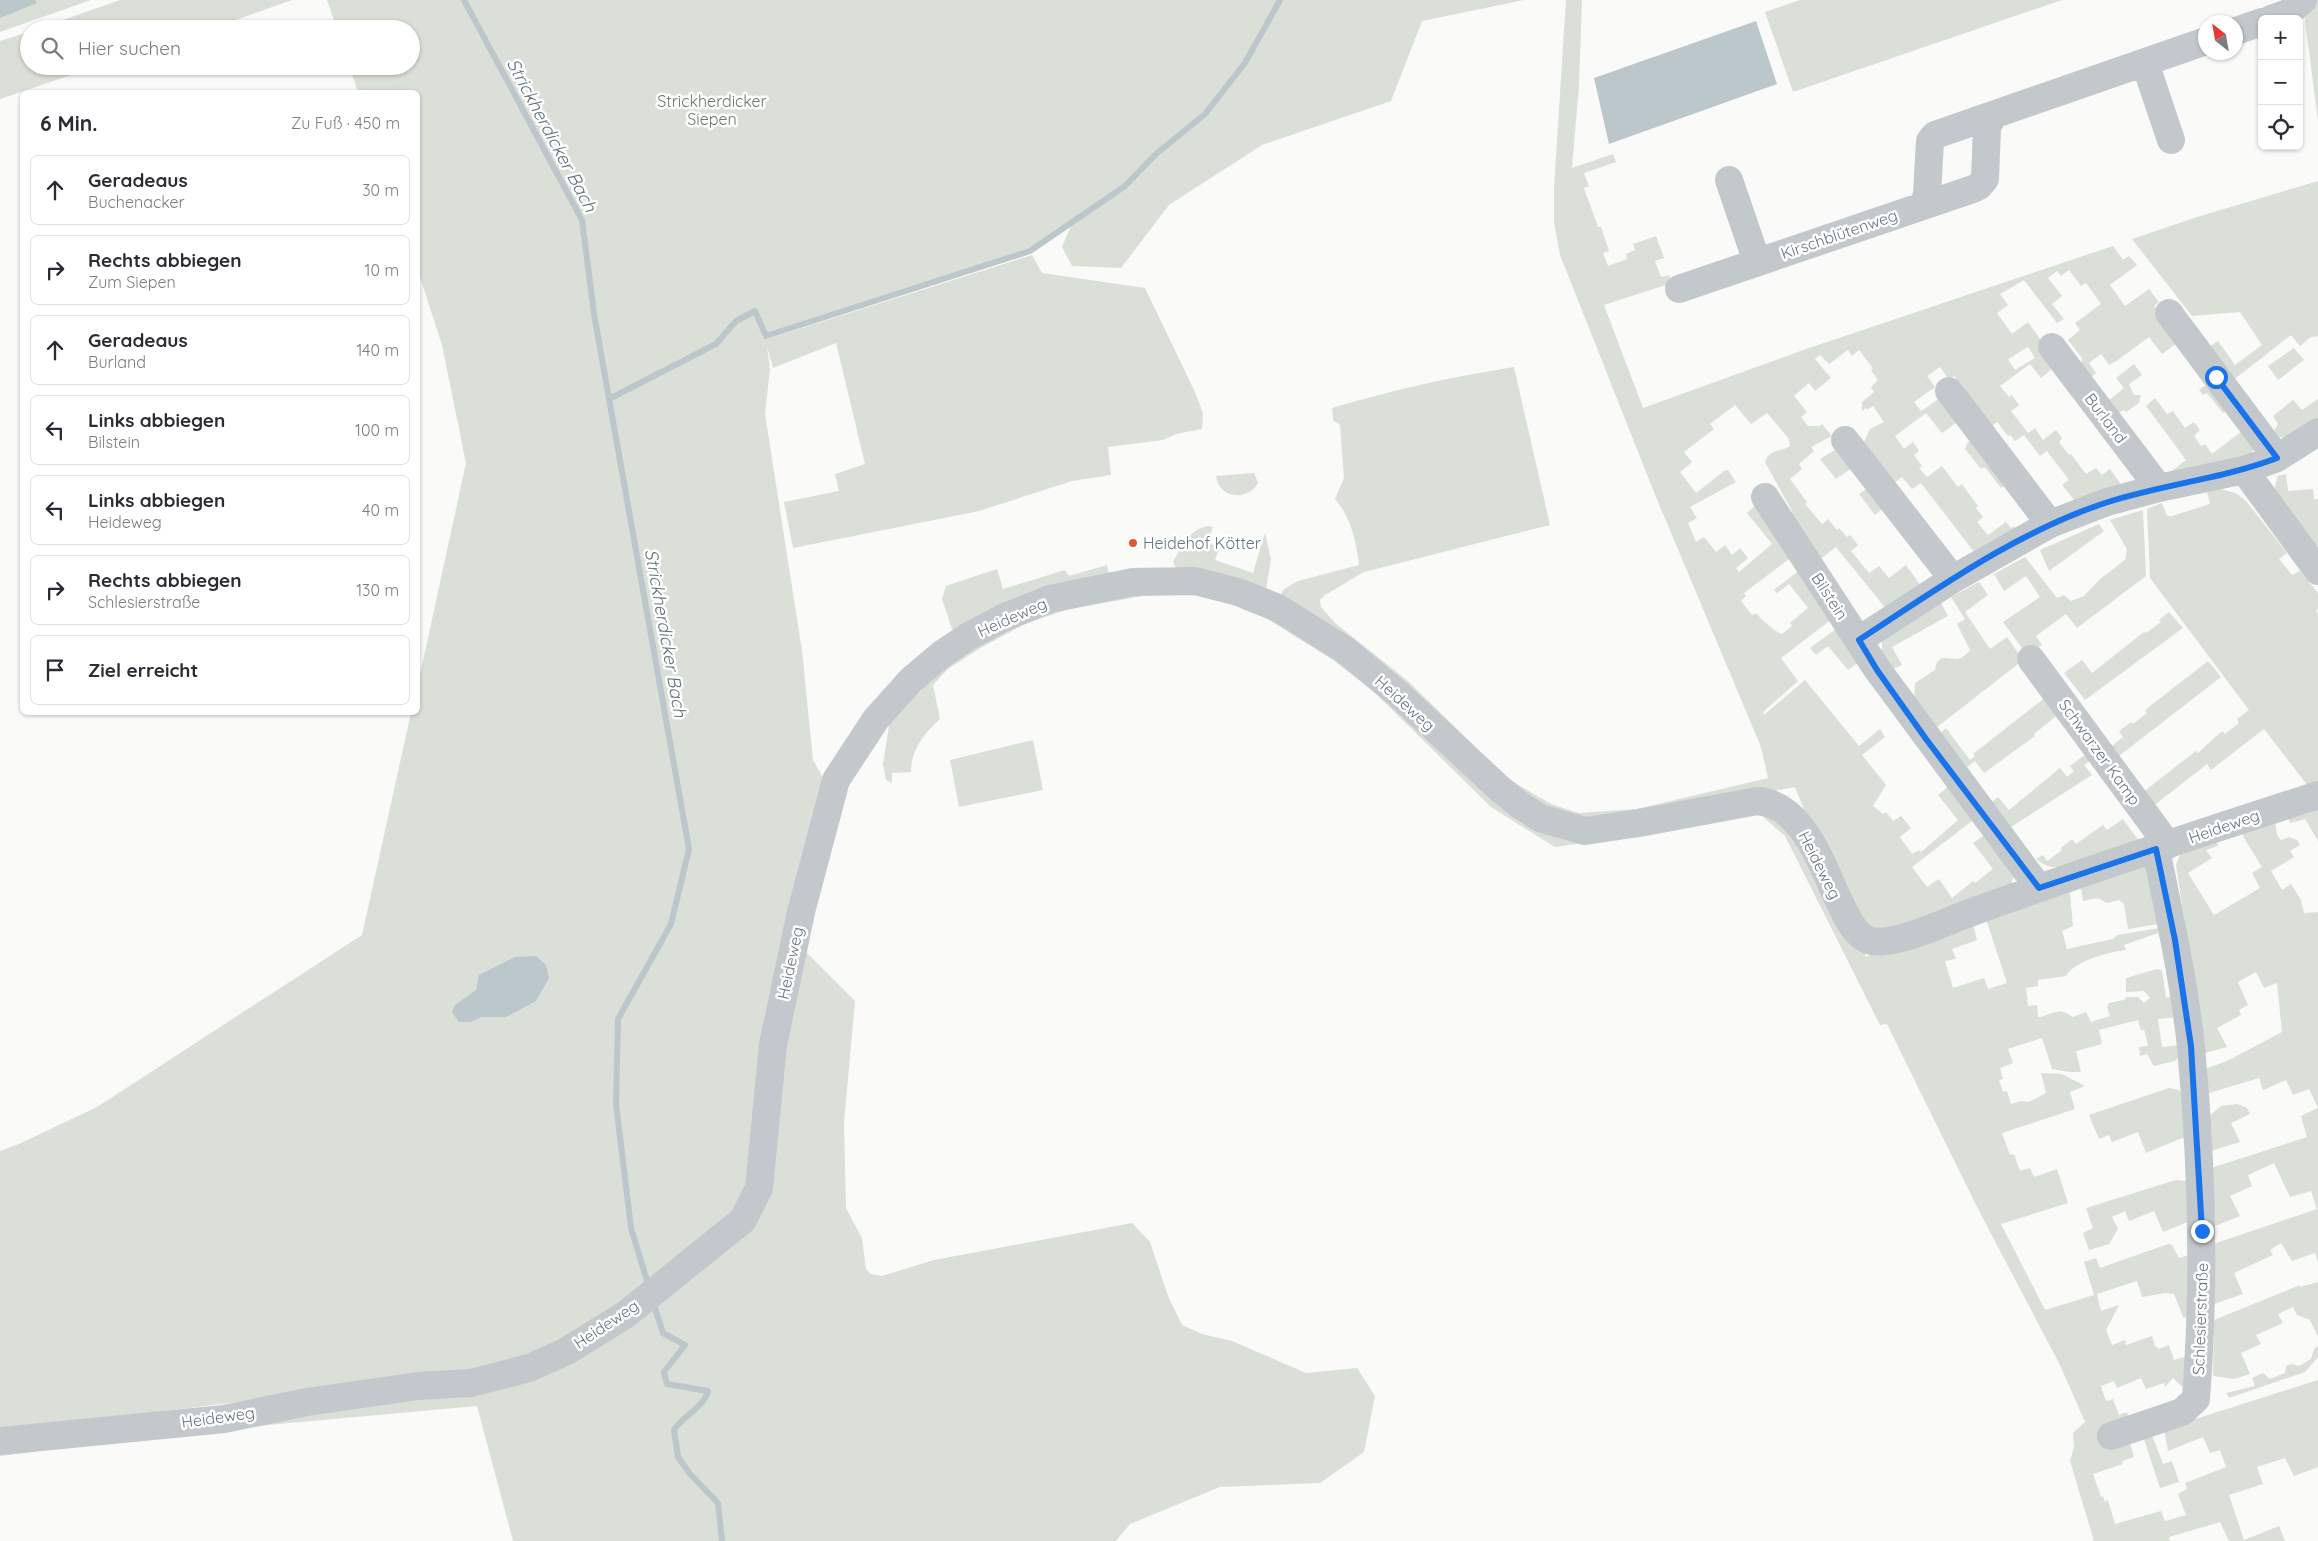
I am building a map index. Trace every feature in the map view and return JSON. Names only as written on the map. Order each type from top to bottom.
[{"type":"street","points":[[2282,15],[2288,13],[2303,0]]},
{"type":"street","points":[[2243,29],[2258,23]]},
{"type":"street","points":[[1920,206],[1925,201],[1927,194],[1932,137],[2198,44]]},
{"type":"street","points":[[2145,64],[2171,140]]},
{"type":"street","name":"Kirschblütenweg","points":[[1679,289],[1973,189],[1985,179],[1987,127],[1993,116]]},
{"type":"street","points":[[1729,180],[1757,262]]},
{"type":"street","points":[[2169,313],[2277,458]]},
{"type":"street","name":"Burland","points":[[2052,347],[2159,488]]},
{"type":"street","points":[[1949,391],[2050,524]]},
{"type":"street","points":[[1859,640],[1953,579],[2050,524],[2107,502],[2159,488],[2244,470],[2277,458],[2318,432]]},
{"type":"street","points":[[1844,440],[1953,579]]},
{"type":"street","points":[[2244,470],[2318,571]]},
{"type":"street","name":"Bilstein","points":[[1765,497],[1877,670],[2039,888]]},
{"type":"street","name":"Heideweg","points":[[0,1441],[224,1419],[316,1401],[418,1386],[470,1382],[529,1368],[565,1352],[625,1315],[743,1220],[759,1188],[773,1045],[801,912],[836,780],[876,718],[910,680],[969,636],[1005,617],[1050,599],[1134,582],[1195,581],[1238,592],[1278,608],[1345,650],[1397,693],[1500,789],[1520,805],[1540,818],[1585,831],[1758,801],[1776,805],[1787,812],[1804,831],[1850,924],[1867,940],[1881,942],[1929,929],[2039,888],[2318,795]]},
{"type":"street","name":"Schwarzer Kamp","points":[[2031,659],[2162,847]]},
{"type":"street","name":"Schlesierstraße","points":[[2111,1436],[2182,1412],[2196,1399],[2197,1390],[2201,1321],[2202,1231],[2191,1046],[2162,847]]},
{"type":"green space","points":[[0,0],[91,0],[34,20],[20,20],[20,25],[0,32]]},
{"type":"green space","points":[[120,0],[292,0],[235,20],[63,20]]},
{"type":"green space","name":"Strickherdicker Siepen","points":[[327,0],[1524,0],[1422,21],[1391,101],[1262,145],[1169,205],[1121,268],[1072,266],[1062,247],[1073,221],[1030,251],[766,337],[767,339],[1032,255],[1042,273],[1145,288],[1194,390],[1203,413],[1202,429],[1176,434],[1163,440],[1108,447],[1111,475],[1072,481],[979,511],[793,548],[784,502],[839,491],[835,474],[865,464],[836,343],[773,368],[767,346],[770,369],[765,414],[802,651],[813,760],[826,783],[793,926],[769,1043],[753,1187],[738,1215],[713,1238],[656,1284],[661,1300],[749,1223],[771,1187],[780,1045],[798,944],[855,1001],[844,1123],[846,1208],[862,1238],[866,1269],[871,1274],[882,1276],[934,1260],[1132,1223],[1150,1242],[1168,1296],[1182,1325],[1202,1334],[1232,1341],[1306,1373],[1357,1368],[1375,1396],[1364,1452],[1320,1483],[1220,1487],[1130,1524],[1116,1541],[513,1541],[477,1406],[202,1431],[0,1456],[0,1447],[106,1432],[230,1421],[302,1408],[418,1392],[469,1389],[536,1372],[584,1350],[607,1331],[600,1323],[559,1348],[528,1362],[482,1372],[0,1431],[0,1151],[97,1107],[362,935],[411,715],[420,715],[420,675],[466,463],[442,345],[420,277],[420,90],[357,90],[352,75],[420,75],[420,20],[334,20]]},
{"type":"green space","points":[[1566,0],[1582,0],[1579,85],[1572,168],[1613,154],[1616,162],[1584,173],[1589,186],[1584,188],[1609,251],[1603,253],[1608,266],[1627,259],[1626,254],[1635,250],[1633,244],[1656,236],[1664,258],[1655,261],[1661,277],[1669,275],[1672,283],[1604,305],[1643,408],[1806,349],[2113,246],[2123,260],[2129,256],[2137,265],[2110,285],[2125,306],[2149,289],[2159,302],[2154,306],[2180,341],[2162,354],[2149,337],[2109,365],[2101,354],[2089,363],[2096,373],[2090,378],[2081,365],[2082,358],[2068,340],[2080,330],[2075,323],[2101,304],[2086,283],[2081,286],[2069,270],[2061,276],[2057,271],[2048,278],[2062,296],[2052,304],[2064,319],[2057,323],[2024,280],[2000,294],[2008,305],[1997,313],[2012,334],[2028,322],[2058,364],[2041,378],[2030,364],[2000,386],[2009,397],[2012,395],[2019,405],[2011,411],[2028,433],[2035,428],[2043,440],[2056,430],[2062,438],[2059,442],[2086,474],[2096,468],[2102,475],[2110,469],[2126,491],[2079,506],[2062,485],[2069,480],[2047,451],[2040,456],[2024,435],[2015,441],[2010,435],[2008,436],[1997,422],[1987,430],[1960,394],[1965,388],[1954,376],[1949,379],[1940,367],[1927,376],[1935,387],[1914,402],[1921,411],[1942,397],[1960,420],[1942,433],[1926,413],[1895,436],[1904,449],[1913,442],[1919,451],[1914,455],[1922,466],[1919,468],[1927,477],[1942,466],[1958,487],[1962,484],[1978,506],[1976,508],[1983,517],[1977,522],[1988,535],[2006,522],[2011,528],[2014,526],[2019,535],[1978,557],[1921,483],[1912,489],[1902,477],[1889,487],[1860,451],[1870,429],[1884,422],[1873,406],[1862,411],[1862,402],[1874,392],[1871,387],[1878,380],[1871,370],[1873,368],[1859,350],[1852,356],[1848,350],[1829,364],[1820,355],[1815,359],[1831,378],[1815,391],[1809,383],[1794,396],[1807,412],[1801,417],[1808,426],[1820,426],[1822,424],[1832,436],[1811,447],[1814,451],[1799,464],[1802,469],[1790,479],[1807,502],[1805,504],[1822,524],[1828,519],[1837,530],[1839,528],[1847,537],[1850,535],[1858,545],[1851,551],[1869,573],[1879,566],[1889,578],[1906,565],[1923,589],[1887,610],[1836,547],[1815,563],[1789,517],[1793,513],[1765,462],[1772,453],[1790,446],[1789,439],[1767,413],[1751,424],[1735,405],[1710,424],[1714,429],[1684,452],[1692,462],[1680,472],[1696,493],[1724,471],[1728,470],[1736,482],[1690,507],[1697,518],[1688,523],[1696,542],[1704,537],[1716,552],[1725,545],[1732,555],[1740,548],[1748,558],[1736,568],[1739,572],[1772,544],[1747,513],[1758,503],[1793,556],[1744,593],[1746,596],[1741,601],[1752,615],[1756,613],[1772,628],[1782,634],[1792,626],[1790,623],[1808,608],[1789,584],[1777,593],[1774,590],[1801,569],[1832,619],[1781,658],[1798,681],[1763,712],[1764,715],[1805,680],[1859,746],[1880,729],[1885,737],[1862,755],[1886,785],[1873,806],[1883,814],[1886,812],[1893,821],[1901,816],[1911,828],[1900,837],[1912,854],[1919,850],[1921,852],[1958,820],[1938,795],[1952,784],[1976,818],[1912,867],[1927,887],[1939,879],[1952,898],[1973,881],[1975,883],[1993,869],[1973,843],[1989,832],[2014,875],[2011,884],[1867,940],[1865,957],[1972,921],[1977,940],[1952,949],[1956,959],[1945,961],[1953,988],[1984,978],[1988,989],[2007,983],[1985,916],[2069,884],[2073,926],[2062,931],[2067,949],[2113,939],[2118,935],[2165,927],[2166,930],[2124,945],[2126,950],[2093,958],[2076,966],[2066,976],[2038,980],[2038,986],[2026,988],[2028,1006],[2037,1005],[2038,1017],[2059,1011],[2073,1017],[2086,1012],[2091,1022],[2110,1016],[2107,1007],[2109,1003],[2124,1000],[2126,997],[2138,997],[2144,1003],[2150,998],[2144,991],[2126,992],[2126,978],[2157,969],[2162,970],[2166,998],[2176,995],[2179,1017],[2158,1019],[2162,1047],[2181,1045],[2180,1056],[2175,1061],[2154,1066],[2147,1054],[2140,1056],[2139,1047],[2148,1046],[2144,1029],[2141,1031],[2138,1020],[2099,1030],[2102,1044],[2076,1051],[2081,1072],[2052,1069],[2042,1038],[2008,1049],[2013,1063],[2000,1068],[2003,1079],[1999,1080],[2003,1092],[2007,1091],[2011,1104],[2021,1101],[2029,1102],[2046,1093],[2041,1073],[2062,1074],[2085,1086],[2070,1092],[2075,1109],[2002,1133],[2010,1155],[2014,1154],[2020,1171],[2030,1168],[2034,1177],[2057,1169],[2068,1203],[2001,1224],[2045,1310],[2094,1295],[2084,1262],[2096,1258],[2100,1268],[2168,1244],[2172,1245],[2179,1258],[2194,1253],[2189,1318],[2183,1317],[2174,1294],[2165,1293],[2142,1297],[2137,1281],[2097,1294],[2101,1311],[2119,1305],[2106,1330],[2112,1345],[2125,1340],[2126,1345],[2152,1336],[2155,1346],[2159,1349],[2169,1345],[2174,1360],[2191,1355],[2186,1390],[2173,1378],[2165,1387],[2164,1383],[2146,1389],[2141,1378],[2117,1388],[2114,1381],[2101,1386],[2106,1401],[2113,1399],[2119,1415],[2127,1412],[2130,1420],[2129,1440],[2134,1457],[2122,1461],[2123,1464],[2093,1474],[2101,1497],[2103,1496],[2105,1502],[2108,1500],[2115,1524],[2161,1511],[2165,1521],[2186,1515],[2178,1494],[2187,1489],[2185,1483],[2226,1467],[2220,1450],[2210,1453],[2203,1437],[2168,1451],[2164,1429],[2318,1380],[2318,1467],[2294,1476],[2285,1458],[2257,1467],[2263,1484],[2229,1495],[2244,1540],[2279,1526],[2285,1541],[2229,1541],[2220,1522],[2169,1537],[2170,1541],[2094,1541],[2070,1461],[2074,1447],[2073,1433],[2085,1422],[2060,1365],[1977,1207],[1887,1024],[1880,1025],[1785,836],[1761,815],[1714,818],[1627,837],[1555,847],[1491,807],[1373,691],[1333,660],[1266,618],[1228,601],[1195,593],[1154,594],[1069,609],[1027,623],[982,647],[948,669],[933,685],[940,719],[929,730],[916,749],[911,772],[892,773],[892,783],[886,780],[883,765],[890,719],[930,676],[967,649],[1058,608],[1118,597],[1197,589],[1270,613],[1284,589],[1298,581],[1359,565],[1349,521],[1335,499],[1344,478],[1340,425],[1333,420],[1332,408],[1422,384],[1514,367],[1550,525],[1364,572],[1325,595],[1320,600],[1321,607],[1335,623],[1408,681],[1508,779],[1551,804],[1578,813],[1637,809],[1768,778],[1761,747],[1656,497],[1560,255],[1554,223],[1554,187]],"holes":[[[2028,347],[2035,358],[2015,370],[2008,359]],[[1795,787],[1850,923],[1792,828],[1774,791]]]},
{"type":"green space","points":[[1800,0],[2062,0],[1793,92],[1765,12]]},
{"type":"green space","points":[[2315,0],[2318,0],[2318,121],[2304,13]]},
{"type":"green space","points":[[20,35],[20,75],[71,75],[27,90],[20,90],[20,92],[0,99],[0,41]]},
{"type":"green space","points":[[2318,181],[2318,336],[2311,337],[2300,346],[2291,335],[2231,382],[2206,349],[2218,341],[2235,365],[2262,345],[2240,312],[2192,316],[2132,239],[2197,217]]},
{"type":"green space","points":[[2294,348],[2304,360],[2278,380],[2268,366]]},
{"type":"green space","points":[[2134,364],[2142,375],[2129,384],[2134,395],[2141,395],[2139,403],[2126,412],[2124,410],[2117,414],[2108,401],[2124,388],[2116,378]]},
{"type":"green space","points":[[2212,381],[2226,411],[2223,413],[2207,393],[2203,395],[2199,390]]},
{"type":"green space","points":[[2155,398],[2167,414],[2173,411],[2185,428],[2194,422],[2200,430],[2194,436],[2201,446],[2205,444],[2212,454],[2246,428],[2257,445],[2253,451],[2245,456],[2167,475],[2186,460],[2146,406]]},
{"type":"green space","points":[[2318,399],[2318,417],[2290,436],[2278,437],[2272,435],[2278,424],[2273,416],[2293,400],[2302,410]]},
{"type":"green space","points":[[1976,440],[2005,485],[2001,488],[1985,467],[1981,469],[1965,449],[1968,442]]},
{"type":"green space","points":[[1840,447],[1855,466],[1836,479],[1820,459]]},
{"type":"green space","points":[[1254,473],[1258,483],[1251,491],[1241,495],[1225,492],[1219,485],[1216,476]]},
{"type":"green space","points":[[2286,474],[2288,491],[2313,489],[2314,499],[2318,499],[2318,546],[2316,547],[2278,501],[2275,486],[2278,476]]},
{"type":"green space","points":[[1872,485],[1887,505],[1875,515],[1859,494]]},
{"type":"green space","points":[[2220,489],[2236,493],[2246,501],[2287,553],[2279,559],[2292,575],[2300,571],[2318,593],[2318,609],[2316,611],[2318,613],[2318,782],[2308,786],[2264,729],[2211,770],[2207,764],[2152,807],[2142,793],[2196,751],[2198,753],[2222,731],[2225,734],[2239,723],[2237,719],[2249,710],[2150,578],[2147,509],[2162,503],[2167,516],[2172,516],[2210,504],[2207,492]]},
{"type":"green space","points":[[2143,510],[2146,576],[2077,628],[2066,614],[2036,636],[2042,645],[2028,656],[2003,622],[2040,597],[2026,576],[2004,591],[1994,574],[2025,557],[2057,598],[2064,595],[2071,601],[2084,596],[2100,579],[2125,560],[2127,549],[2110,520]]},
{"type":"green space","points":[[2099,524],[2104,531],[2049,571],[2040,550]]},
{"type":"green space","points":[[1208,526],[1213,527],[1207,543],[1220,547],[1215,560],[1253,573],[1265,533],[1271,559],[1266,590],[1178,571],[1173,562],[1183,545],[1196,531]]},
{"type":"green space","points":[[1107,565],[1109,577],[961,633],[952,629],[942,599],[946,586],[997,569],[1003,589],[1065,570],[1069,576]]},
{"type":"green space","points":[[1979,582],[1988,595],[1965,612],[1990,649],[2007,637],[2023,660],[1936,728],[1914,700],[1915,683],[1935,670],[1937,662],[1942,658],[1957,659],[1963,657],[1970,650],[1957,624],[1965,619],[1951,597]]},
{"type":"green space","points":[[1940,601],[1948,616],[1892,647],[1902,665],[1891,670],[1882,655],[1882,642],[1887,636]]},
{"type":"green space","points":[[2169,612],[2183,628],[2085,700],[2064,673],[2082,660],[2092,673],[2144,632],[2146,633],[2161,622],[2159,620]]},
{"type":"green space","points":[[1839,627],[1859,662],[1848,670],[1828,646],[1816,655],[1810,648]]},
{"type":"green space","points":[[2208,661],[2221,677],[2115,759],[2108,749],[2123,737],[2119,731],[2131,722],[2133,724],[2147,713],[2145,710]]},
{"type":"green space","points":[[2046,697],[2060,713],[2034,734],[2035,736],[1984,773],[1975,761],[1967,767],[1940,733],[1946,728],[1970,760],[1975,756],[1973,754]]},
{"type":"green space","points":[[1033,740],[1043,790],[959,807],[950,760]]},
{"type":"green space","points":[[2089,752],[2094,758],[2084,765],[2092,775],[2011,827],[1992,802],[1998,797],[2009,810],[2060,768],[2067,777],[2074,771],[2070,766]]},
{"type":"green space","points":[[2318,805],[2318,841],[2305,819],[2290,823],[2288,815]]},
{"type":"green space","points":[[2123,819],[2139,841],[2096,857],[2063,866],[2049,866],[2036,859],[2043,855],[2047,861],[2062,850],[2061,848],[2072,839],[2076,844],[2103,825],[2107,830]]},
{"type":"green space","points":[[2275,819],[2277,835],[2281,840],[2289,837],[2297,840],[2300,845],[2290,851],[2294,857],[2271,871],[2282,890],[2291,884],[2301,900],[2304,913],[2318,912],[2318,1108],[2309,1089],[2293,1095],[2286,1080],[2263,1090],[2259,1078],[2206,1094],[2205,1069],[2227,1061],[2282,1032],[2277,983],[2264,988],[2256,972],[2238,982],[2248,1005],[2239,1010],[2241,1015],[2217,1028],[2227,1047],[2202,1054],[2176,865],[2181,852],[2216,839],[2218,846],[2206,850],[2212,858],[2188,873],[2214,915],[2260,888],[2252,873],[2262,867],[2244,838],[2242,829]]},
{"type":"green space","points":[[2137,863],[2150,866],[2165,923],[2128,929],[2124,904],[2119,900],[2107,903],[2098,898],[2083,901],[2080,881]]},
{"type":"green space","points":[[2169,1088],[2179,1090],[2184,1095],[2189,1140],[2182,1138],[2146,1153],[2138,1132],[2112,1142],[2109,1135],[2099,1139],[2089,1115]]},
{"type":"green space","points":[[2238,1104],[2247,1108],[2250,1114],[2231,1123],[2240,1142],[2211,1151],[2208,1117],[2221,1106]]},
{"type":"green space","points":[[2318,1108],[2318,1263],[2315,1253],[2292,1261],[2281,1243],[2270,1250],[2273,1255],[2234,1273],[2243,1294],[2214,1304],[2213,1244],[2317,1209],[2311,1191],[2290,1197],[2274,1163],[2248,1175],[2252,1186],[2230,1196],[2240,1216],[2213,1227],[2211,1168],[2307,1137],[2301,1116]]},
{"type":"green space","points":[[2176,1180],[2188,1181],[2193,1220],[2163,1232],[2154,1211],[2129,1221],[2125,1211],[2112,1217],[2118,1229],[2109,1244],[2089,1250],[2083,1233],[2093,1228],[2086,1208]]},
{"type":"green space","points":[[2318,1282],[2318,1337],[2310,1320],[2297,1315],[2293,1307],[2278,1314],[2283,1323],[2256,1335],[2261,1344],[2241,1353],[2250,1374],[2234,1379],[2213,1376],[2214,1320],[2300,1285],[2300,1287]]},
{"type":"green space","points":[[2318,1346],[2318,1357],[2305,1372],[2229,1398],[2226,1393],[2255,1386],[2252,1378],[2263,1373],[2270,1379],[2285,1373],[2286,1366],[2291,1364],[2299,1366],[2311,1359],[2314,1349]]},
{"type":"green space","points":[[2151,1433],[2163,1464],[2172,1461],[2179,1482],[2160,1488],[2143,1436]]},
{"type":"shaded area","points":[[0,0],[35,0],[37,3],[0,18]]},
{"type":"shaded area","points":[[1756,21],[1777,84],[1609,144],[1594,78]]},
{"type":"shaded area","points":[[536,956],[546,965],[549,978],[536,1001],[506,1017],[482,1017],[470,1022],[459,1022],[452,1012],[455,1005],[476,990],[479,975],[515,957]]},
{"type":"waterway","name":"Strickherdicker Bach","points":[[464,0],[582,220],[594,314],[689,849],[671,924],[618,1019],[616,1104],[631,1228],[648,1284]]},
{"type":"waterway","points":[[609,399],[716,344],[736,321],[755,311],[766,336],[1030,251],[1125,186],[1156,154],[1205,114],[1245,63],[1280,0]]},
{"type":"waterway","name":"Strickherdicker Bach","points":[[655,1308],[663,1333],[685,1345],[664,1372],[667,1384],[708,1391],[698,1407],[674,1430],[678,1457],[690,1474],[718,1503],[722,1541]]},
{"type":"place","name":"Heidehof Kötter","points":[[1133,543]]},
{"type":"route","points":[[2202,1231],[2191,1046],[2175,940],[2156,849],[2039,888],[1967,790],[1926,739],[1877,670],[1859,640],[1953,579],[2050,524],[2107,502],[2159,488],[2244,470],[2277,458],[2216,377]]}]
